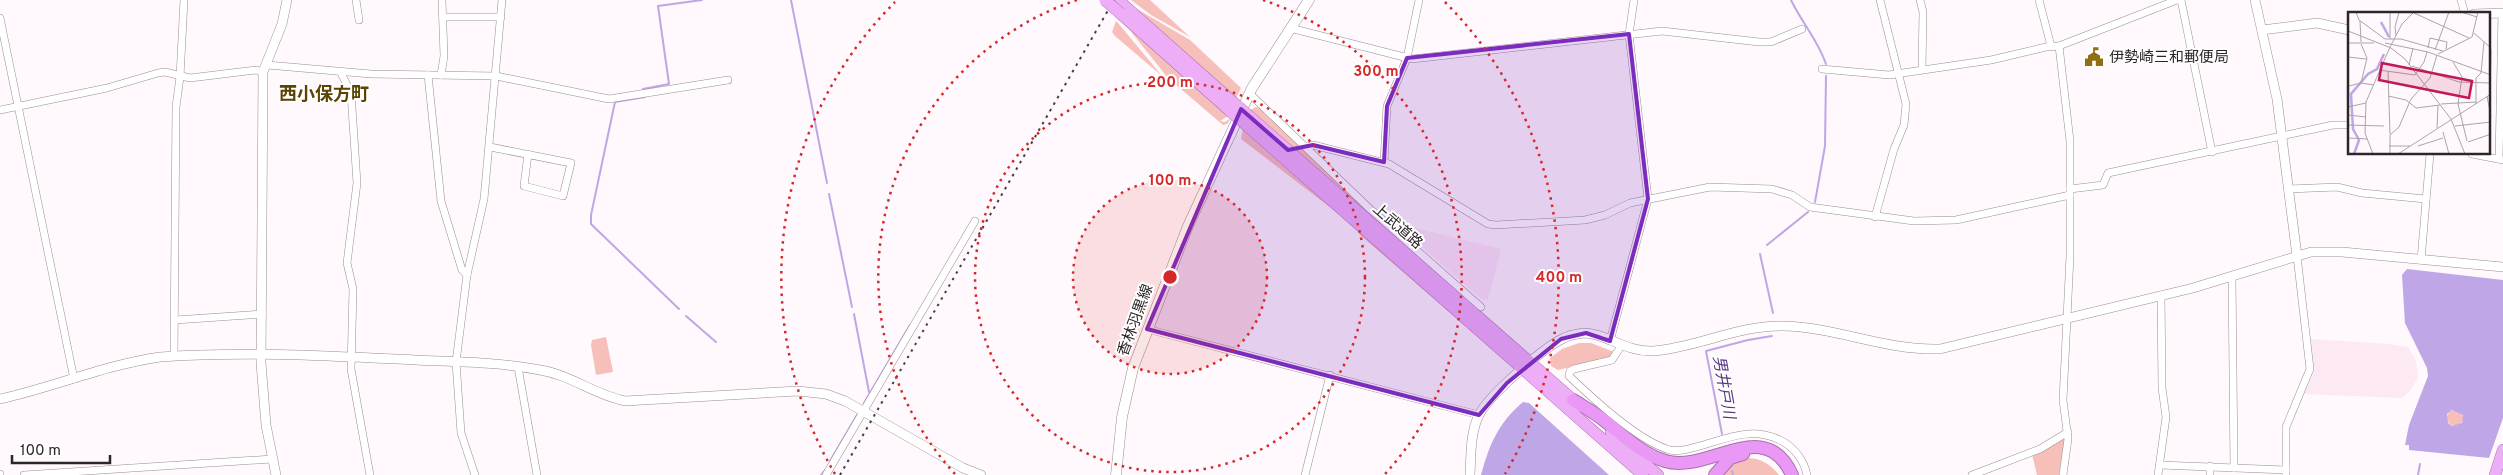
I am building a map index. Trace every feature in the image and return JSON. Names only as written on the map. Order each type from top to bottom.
[{"type":"highway","name":"上武道路","points":[[1105,0],[1121,6],[1232,107],[1527,366],[1643,475]]},
{"type":"highway","name":"上武道路","points":[[1247,120],[1399,242],[1462,296],[1527,366],[1573,400],[1658,475]]},
{"type":"highway","points":[[1573,400],[1604,420],[1633,444],[1665,461],[1691,463],[1730,450],[1752,446],[1773,452],[1784,462],[1792,475]]},
{"type":"highway","points":[[2495,475],[2503,450]]},
{"type":"highway","points":[[1715,475],[1730,458],[1750,453],[1769,458],[1785,475]]},
{"type":"main road","name":"香林羽黒線","points":[[1116,475],[1127,393],[1147,329],[1192,218],[1249,93],[1309,0]]},
{"type":"street","points":[[174,356],[173,260],[176,107],[180,77],[184,0]]},
{"type":"street","points":[[276,475],[264,416],[261,356],[265,69],[282,24],[287,0]]},
{"type":"street","points":[[356,0],[359,20]]},
{"type":"street","points":[[441,75],[444,56],[442,0]]},
{"type":"street","points":[[475,475],[461,432],[456,362],[467,275],[484,199],[502,0]]},
{"type":"street","points":[[1384,162],[1386,106],[1407,58],[1419,0]]},
{"type":"street","points":[[1610,341],[1648,199],[1629,34],[1634,0]]},
{"type":"street","points":[[1875,217],[1905,120],[1906,104],[1880,0]]},
{"type":"street","points":[[1920,0],[1923,12],[1922,69]]},
{"type":"street","points":[[2038,0],[2051,46]]},
{"type":"street","points":[[1822,70],[1878,75],[1898,74],[1991,60],[2051,46],[2060,46],[2177,0]]},
{"type":"street","points":[[2181,0],[2212,152]]},
{"type":"street","points":[[2160,465],[2210,466],[2286,472],[2286,427],[2310,369],[2277,99],[2255,0]]},
{"type":"street","points":[[2478,155],[2501,159],[2503,13],[2490,13]]},
{"type":"street","points":[[443,17],[501,17]]},
{"type":"street","points":[[0,18],[74,379]]},
{"type":"street","points":[[2262,30],[2317,23],[2348,30]]},
{"type":"street","points":[[1290,28],[1407,58],[1662,31],[1771,42],[1802,29]]},
{"type":"street","points":[[2060,46],[2070,141],[2067,317],[2062,400],[2068,432],[2063,475]]},
{"type":"street","points":[[0,110],[107,88],[158,73],[170,73],[180,77],[265,69],[341,73],[496,76],[612,99],[728,80]]},
{"type":"street","points":[[341,73],[351,93],[357,183],[354,222],[347,258],[353,289],[351,369],[370,475]]},
{"type":"street","points":[[428,75],[441,201],[462,270],[467,275]]},
{"type":"street","points":[[1249,93],[1307,147],[1399,242]]},
{"type":"street","points":[[1307,147],[1313,145],[1384,162],[1398,168],[1488,224],[1496,225],[1585,220],[1605,215],[1624,206],[1648,199],[1710,187],[1760,188],[1792,195],[1810,207],[1914,221],[1956,220],[2070,192],[2103,186],[2108,173],[2282,136],[2333,126],[2348,125]]},
{"type":"street","points":[[490,147],[528,154],[571,163],[563,196],[524,186],[528,154]]},
{"type":"street","points":[[2421,260],[2430,155]]},
{"type":"street","points":[[2289,189],[2341,187],[2362,193],[2426,199]]},
{"type":"street","points":[[826,475],[975,221]]},
{"type":"street","points":[[1470,475],[1473,432],[1479,415],[1493,396],[1560,339],[1574,334],[1592,334],[1621,346],[1640,350],[1658,350],[1744,331],[1780,326],[1806,328],[1911,348],[1940,349],[2232,277],[2297,256],[2330,251],[2503,268]]},
{"type":"street","points":[[2232,277],[2234,468]]},
{"type":"street","points":[[2158,475],[2166,417],[2162,388],[2161,295]]},
{"type":"street","points":[[1462,296],[1481,307]]},
{"type":"street","points":[[175,320],[262,314]]},
{"type":"street","points":[[1147,329],[1479,415]]},
{"type":"street","points":[[1621,346],[1612,360],[1574,369],[1569,373],[1598,401],[1643,437],[1668,449],[1680,450],[1742,434],[1763,433],[1791,447],[1803,462],[1807,475]]},
{"type":"street","points":[[0,399],[134,361],[174,356],[352,357],[456,362],[518,367],[561,375],[596,392],[625,401],[804,391],[837,397],[958,466],[981,475]]},
{"type":"street","points":[[518,367],[537,475]]},
{"type":"street","points":[[1305,475],[1330,375]]},
{"type":"street","points":[[1972,475],[2040,449],[2068,432]]},
{"type":"street","points":[[24,475],[68,474],[272,459]]},
{"type":"street","points":[[2210,466],[2210,475]]},
{"type":"highlighted area","points":[[1629,34],[1648,199],[1610,341],[1586,333],[1561,339],[1507,383],[1479,415],[1147,329],[1241,109],[1288,150],[1313,145],[1384,162],[1387,106],[1407,58]]},
{"type":"shaded area","points":[[1131,0],[1150,0],[1190,37],[1151,15]]},
{"type":"shaded area","points":[[1137,9],[1190,40],[1241,88],[1236,98]]},
{"type":"shaded area","points":[[1116,21],[1162,76],[1115,36],[1112,32]]},
{"type":"shaded area","points":[[1128,28],[1228,116],[1220,121],[1225,122],[1231,118],[1227,124],[1223,125],[1168,78]]},
{"type":"shaded area","points":[[1256,107],[1260,108],[1394,237],[1250,110]]},
{"type":"shaded area","points":[[1243,129],[1348,221],[1241,139]]},
{"type":"shaded area","points":[[1395,223],[1501,249],[1488,300],[1480,298]]},
{"type":"shaded area","points":[[1357,229],[1507,362],[1359,234]]},
{"type":"shaded area","points":[[2407,269],[2503,280],[2503,418],[2489,458],[2409,450],[2409,445],[2405,445],[2409,425],[2428,376],[2427,368],[2405,323],[2402,275]],"holes":[[[2452,410],[2463,415],[2462,423],[2452,426],[2448,423],[2447,414]]]},
{"type":"shaded area","points":[[606,337],[613,372],[596,375],[591,345],[592,340]]},
{"type":"shaded area","points":[[2310,339],[2408,347],[2416,361],[2418,378],[2409,392],[2402,398],[2304,394],[2314,372]]},
{"type":"shaded area","points":[[1579,343],[1591,343],[1614,352],[1610,357],[1558,370],[1551,366],[1550,358],[1562,349]]},
{"type":"shaded area","points":[[1523,402],[1529,403],[1609,475],[1481,475],[1491,444],[1501,426]]},
{"type":"shaded area","points":[[2455,410],[2461,412],[2463,418],[2461,424],[2455,426],[2449,424],[2447,418],[2449,412]]},
{"type":"shaded area","points":[[2065,438],[2059,475],[2037,475],[2032,454]]},
{"type":"shaded area","points":[[1746,458],[1765,462],[1779,475],[1721,475],[1733,463]]},
{"type":"waterway","points":[[643,89],[669,84],[658,6],[702,0]]},
{"type":"waterway","points":[[791,0],[827,183]]},
{"type":"waterway","name":"男井戸川","points":[[1791,0],[1819,47],[1826,64]]},
{"type":"waterway","name":"男井戸川","points":[[1815,202],[1825,146],[1826,76]]},
{"type":"waterway","points":[[645,97],[615,102],[591,215],[591,224],[679,309]]},
{"type":"waterway","points":[[829,194],[852,307]]},
{"type":"waterway","name":"男井戸川","points":[[1767,245],[1808,212]]},
{"type":"waterway","name":"男井戸川","points":[[1760,254],[1773,313]]},
{"type":"waterway","points":[[854,314],[869,392]]},
{"type":"waterway","points":[[686,316],[716,342]]},
{"type":"waterway","points":[[864,403],[910,325]]},
{"type":"waterway","name":"男井戸川","points":[[1722,434],[1706,351],[1772,336]]},
{"type":"waterway","points":[[830,461],[857,415]]},
{"type":"waterway","points":[[2418,475],[2420,464]]},
{"type":"waterway","points":[[821,475],[825,470]]},
{"type":"waterway","name":"男井戸川","points":[[1732,471],[1733,475]]},
{"type":"railway","points":[[840,475],[1114,0]]},
{"type":"place","name":"伊勢崎三和郵便局","points":[[2094,57]]},
{"type":"district","name":"西小保方町","points":[[324,94]]}]
